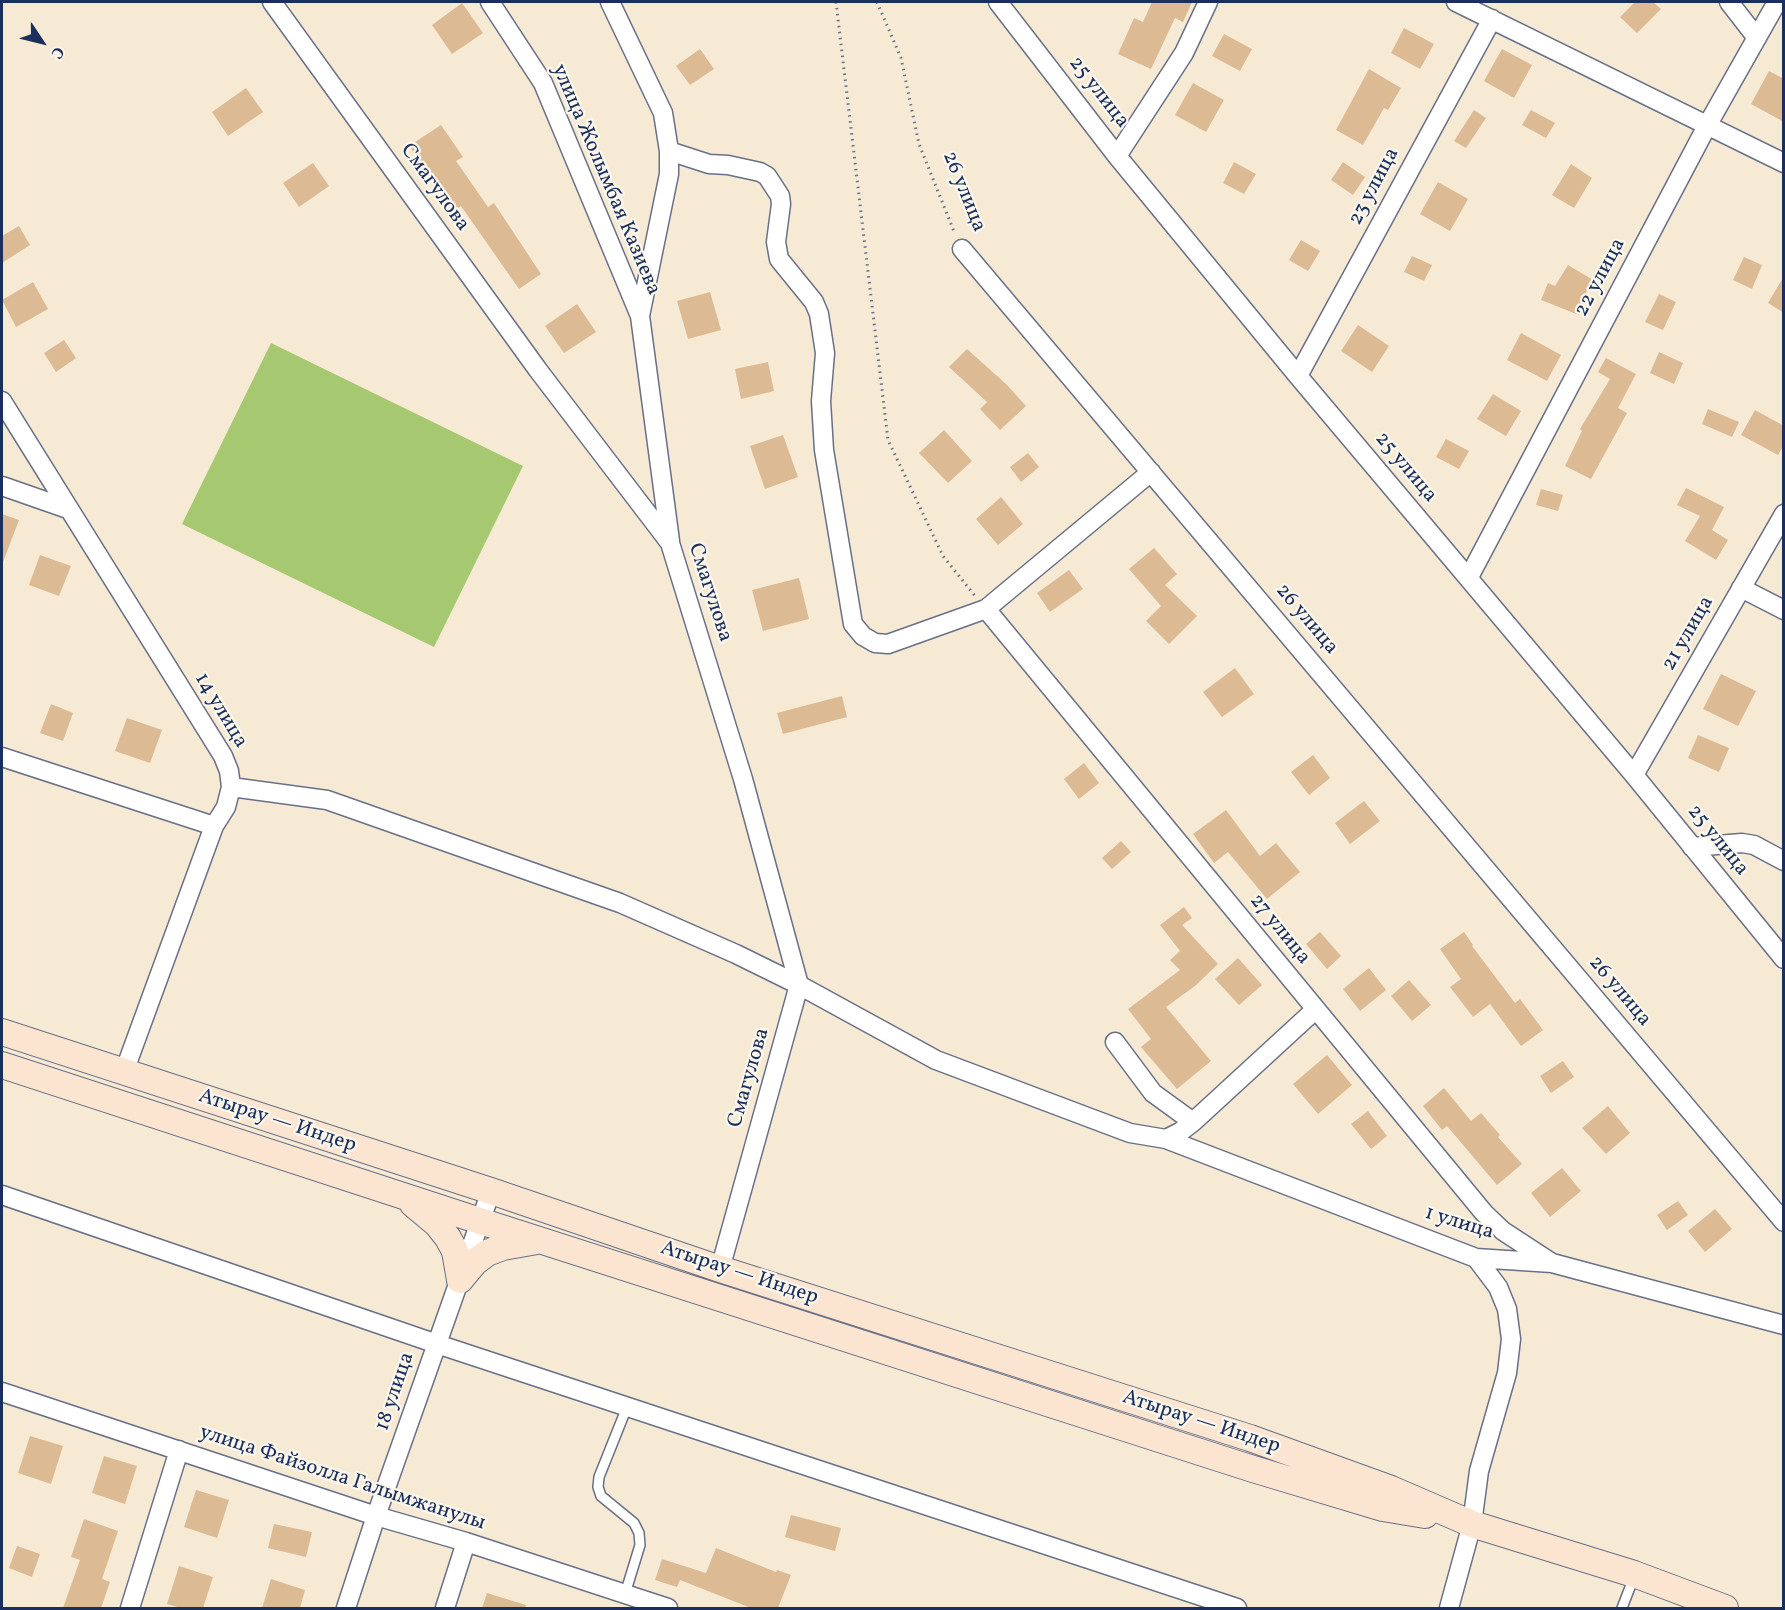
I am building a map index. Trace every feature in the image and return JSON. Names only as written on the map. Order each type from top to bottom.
[{"type":"main road","name":"Атырау — Индер","points":[[2,1032],[491,1191],[720,1269],[1250,1438],[1391,1489],[1472,1524],[1634,1574],[1725,1608]]},
{"type":"main road","name":"Атырау — Индер","points":[[2,1065],[1253,1469],[1383,1508],[1472,1524]]},
{"type":"main road","points":[[400,1195],[424,1212],[448,1238],[455,1251],[460,1280]]},
{"type":"main road","points":[[460,1280],[475,1262],[487,1253],[503,1247],[540,1240]]},
{"type":"street","name":"Смагулова","points":[[272,2],[538,370],[670,543],[743,779],[799,985],[720,1269]]},
{"type":"street","name":"улица Жолымбая Казиева","points":[[490,2],[543,83],[640,316],[670,543]]},
{"type":"street","name":"улица Жолымбая Казиева","points":[[610,2],[663,113],[669,150],[669,174],[640,316]]},
{"type":"street","name":"25 улица","points":[[998,2],[1118,156],[1298,376],[1469,577],[1784,959]]},
{"type":"street","points":[[1118,156],[1184,52],[1208,2]]},
{"type":"street","points":[[1456,2],[1784,163]]},
{"type":"street","points":[[1729,2],[1757,38]]},
{"type":"street","name":"22 улица","points":[[1469,577],[1708,124],[1777,2]]},
{"type":"street","name":"23 улица","points":[[1298,376],[1492,19]]},
{"type":"street","points":[[669,150],[709,164],[728,165],[760,172],[767,176],[780,196],[776,242],[779,259],[814,302],[819,314],[825,353],[821,401],[824,450],[853,624],[863,636],[875,643],[888,644],[986,609],[1151,472]]},
{"type":"street","name":"26 улица","points":[[962,249],[1784,1222]]},
{"type":"street","name":"14 улица","points":[[2,401],[223,756],[231,787]]},
{"type":"street","points":[[2,486],[68,509]]},
{"type":"street","name":"21 улица","points":[[1634,775],[1784,514]]},
{"type":"street","points":[[1741,588],[1784,610]]},
{"type":"street","name":"27 улица","points":[[986,609],[1484,1213],[1503,1231],[1552,1263]]},
{"type":"street","points":[[2,757],[214,826]]},
{"type":"street","points":[[124,1072],[214,826],[226,807],[231,787]]},
{"type":"street","name":"1 улица","points":[[231,787],[327,800],[620,903],[736,954],[799,985],[936,1060],[1130,1133],[1166,1139],[1476,1258],[1552,1263],[1784,1325]]},
{"type":"street","points":[[1692,847],[1742,843],[1754,845],[1784,861]]},
{"type":"street","points":[[1166,1139],[1193,1122],[1316,1009]]},
{"type":"street","points":[[1115,1042],[1153,1093],[1193,1122]]},
{"type":"street","name":"18 улица","points":[[346,1608],[376,1516],[491,1191]]},
{"type":"street","points":[[2,1195],[437,1344],[1237,1608]]},
{"type":"street","points":[[1449,1608],[1472,1524],[1479,1471],[1508,1373],[1511,1339],[1507,1310],[1498,1287],[1476,1258]]},
{"type":"street","name":"улица Файзолла Галымжанулы","points":[[2,1392],[376,1516],[466,1542],[668,1608]]},
{"type":"street","points":[[130,1608],[179,1450]]},
{"type":"street","points":[[445,1608],[466,1542]]},
{"type":"lane","points":[[625,1594],[640,1545],[639,1533],[634,1523],[601,1496],[598,1487],[599,1477],[627,1407]]},
{"type":"lane","points":[[1622,1608],[1634,1574]]},
{"type":"path","points":[[836,2],[888,440],[943,556],[986,609]]},
{"type":"path","name":"26 улица","points":[[877,2],[901,58],[919,144],[962,249]]},
{"type":"green space","points":[[271,343],[523,466],[434,647],[182,524]]},
{"type":"building","points":[[1152,2],[1192,2],[1183,22],[1175,18],[1151,69],[1118,54],[1134,18],[1143,22]]},
{"type":"building","points":[[1635,2],[1653,2],[1661,9],[1637,33],[1620,17]]},
{"type":"building","points":[[462,3],[483,33],[452,54],[432,25]]},
{"type":"building","points":[[1404,28],[1434,44],[1420,69],[1391,53]]},
{"type":"building","points":[[1224,34],[1252,49],[1240,71],[1212,56]]},
{"type":"building","points":[[700,49],[714,69],[690,85],[676,66]]},
{"type":"building","points":[[1502,49],[1532,65],[1514,98],[1484,81]]},
{"type":"building","points":[[1369,69],[1401,88],[1388,110],[1384,108],[1363,145],[1336,130]]},
{"type":"building","points":[[1769,71],[1784,79],[1784,122],[1751,104]]},
{"type":"building","points":[[1193,83],[1224,100],[1206,132],[1175,115]]},
{"type":"building","points":[[246,88],[263,112],[228,136],[212,112]]},
{"type":"building","points":[[1474,110],[1486,118],[1466,148],[1454,141]]},
{"type":"building","points":[[1531,110],[1555,123],[1546,138],[1522,125]]},
{"type":"building","points":[[441,125],[463,157],[456,161],[488,207],[494,203],[541,274],[519,289],[461,206],[456,210],[409,146]]},
{"type":"building","points":[[1234,162],[1256,174],[1244,194],[1223,183]]},
{"type":"building","points":[[1343,162],[1365,177],[1353,195],[1331,180]]},
{"type":"building","points":[[313,163],[329,186],[299,207],[283,183]]},
{"type":"building","points":[[1571,164],[1592,178],[1574,208],[1552,195]]},
{"type":"building","points":[[1438,182],[1468,199],[1450,231],[1420,214]]},
{"type":"building","points":[[19,226],[30,245],[2,263],[2,236]]},
{"type":"building","points":[[1301,240],[1320,251],[1308,271],[1289,260]]},
{"type":"building","points":[[1412,256],[1432,265],[1424,281],[1404,272]]},
{"type":"building","points":[[1744,257],[1762,265],[1752,289],[1733,280]]},
{"type":"building","points":[[1568,265],[1593,280],[1583,298],[1586,299],[1579,315],[1541,300],[1548,283],[1555,286]]},
{"type":"building","points":[[1784,276],[1784,313],[1768,303]]},
{"type":"building","points":[[33,282],[48,309],[16,327],[2,300]]},
{"type":"building","points":[[710,292],[721,330],[688,339],[677,301]]},
{"type":"building","points":[[1659,294],[1676,302],[1663,330],[1645,322]]},
{"type":"building","points":[[577,304],[596,332],[564,353],[545,326]]},
{"type":"building","points":[[1358,325],[1389,346],[1372,372],[1341,351]]},
{"type":"building","points":[[1521,333],[1561,355],[1547,381],[1507,360]]},
{"type":"building","points":[[64,340],[76,358],[56,372],[44,353]]},
{"type":"building","points":[[967,349],[1006,384],[1026,406],[1000,430],[980,409],[987,402],[949,367]]},
{"type":"building","points":[[1659,352],[1683,363],[1674,384],[1650,373]]},
{"type":"building","points":[[1606,358],[1636,374],[1618,408],[1627,413],[1591,479],[1565,466],[1582,431],[1580,429],[1610,379],[1598,372]]},
{"type":"building","points":[[768,362],[774,391],[741,399],[735,369]]},
{"type":"building","points":[[1493,394],[1521,411],[1506,436],[1477,419]]},
{"type":"building","points":[[1708,409],[1739,422],[1732,437],[1702,424]]},
{"type":"building","points":[[1755,410],[1784,426],[1784,445],[1778,455],[1741,435]]},
{"type":"building","points":[[944,430],[972,461],[948,483],[919,453]]},
{"type":"building","points":[[783,435],[798,477],[765,489],[750,446]]},
{"type":"building","points":[[1446,439],[1469,451],[1459,469],[1436,457]]},
{"type":"building","points":[[1028,453],[1039,467],[1021,482],[1010,467]]},
{"type":"building","points":[[1686,488],[1724,507],[1712,530],[1728,540],[1716,560],[1685,541],[1700,516],[1677,505]]},
{"type":"building","points":[[1541,489],[1563,495],[1558,511],[1536,505]]},
{"type":"building","points":[[1001,497],[1023,524],[998,545],[976,519]]},
{"type":"building","points":[[2,514],[19,520],[3,562],[2,562]]},
{"type":"building","points":[[1154,548],[1177,574],[1165,585],[1197,616],[1169,644],[1146,621],[1161,606],[1129,569]]},
{"type":"building","points":[[40,555],[71,566],[59,596],[29,585]]},
{"type":"building","points":[[1069,570],[1083,589],[1050,612],[1037,593]]},
{"type":"building","points":[[799,578],[809,619],[763,631],[752,590]]},
{"type":"building","points":[[1235,668],[1254,694],[1222,717],[1203,692]]},
{"type":"building","points":[[1721,674],[1756,691],[1738,726],[1703,709]]},
{"type":"building","points":[[842,696],[847,717],[783,734],[777,713]]},
{"type":"building","points":[[51,704],[73,713],[63,741],[40,733]]},
{"type":"building","points":[[127,718],[162,730],[150,763],[115,751]]},
{"type":"building","points":[[1698,735],[1729,748],[1719,772],[1688,758]]},
{"type":"building","points":[[1313,755],[1330,778],[1309,795],[1291,772]]},
{"type":"building","points":[[1084,763],[1099,783],[1079,799],[1064,779]]},
{"type":"building","points":[[1364,801],[1380,821],[1350,844],[1335,823]]},
{"type":"building","points":[[1226,810],[1260,856],[1276,843],[1300,872],[1267,899],[1228,852],[1214,863],[1193,834]]},
{"type":"building","points":[[1121,841],[1131,852],[1112,869],[1102,858]]},
{"type":"building","points":[[1184,907],[1192,918],[1182,925],[1218,964],[1195,986],[1166,1007],[1211,1061],[1177,1089],[1141,1047],[1151,1039],[1128,1009],[1180,970],[1170,960],[1180,951],[1160,925]]},
{"type":"building","points":[[1320,932],[1341,956],[1327,969],[1306,944]]},
{"type":"building","points":[[1464,932],[1515,1003],[1520,999],[1543,1030],[1521,1046],[1490,1004],[1473,1017],[1450,987],[1461,979],[1440,949]]},
{"type":"building","points":[[1238,958],[1262,985],[1239,1005],[1215,979]]},
{"type":"building","points":[[1369,968],[1386,990],[1360,1011],[1343,989]]},
{"type":"building","points":[[1409,980],[1431,1005],[1412,1021],[1391,996]]},
{"type":"building","points":[[1327,1055],[1352,1085],[1318,1114],[1293,1084]]},
{"type":"building","points":[[1563,1061],[1574,1077],[1551,1093],[1540,1076]]},
{"type":"building","points":[[1444,1088],[1471,1121],[1481,1113],[1522,1164],[1497,1185],[1447,1126],[1442,1130],[1423,1106]]},
{"type":"building","points":[[1608,1106],[1630,1133],[1606,1154],[1582,1128]]},
{"type":"building","points":[[1368,1111],[1387,1136],[1371,1149],[1351,1124]]},
{"type":"building","points":[[1562,1168],[1581,1191],[1550,1217],[1531,1193]]},
{"type":"building","points":[[1678,1201],[1688,1215],[1667,1230],[1657,1215]]},
{"type":"building","points":[[1715,1209],[1732,1229],[1705,1252],[1688,1231]]},
{"type":"building","points":[[30,1436],[63,1446],[51,1484],[18,1473]]},
{"type":"building","points":[[104,1456],[137,1466],[125,1504],[92,1493]]},
{"type":"building","points":[[196,1490],[229,1500],[217,1538],[184,1527]]},
{"type":"building","points":[[791,1515],[841,1528],[835,1551],[785,1537]]},
{"type":"building","points":[[84,1519],[118,1531],[102,1579],[110,1582],[101,1608],[63,1608],[80,1560],[71,1557]]},
{"type":"building","points":[[274,1524],[312,1532],[306,1557],[268,1548]]},
{"type":"building","points":[[17,1546],[40,1554],[32,1577],[9,1568]]},
{"type":"building","points":[[716,1548],[776,1572],[777,1570],[791,1575],[778,1608],[751,1608],[680,1580],[677,1587],[655,1580],[662,1559],[706,1573]]},
{"type":"building","points":[[179,1566],[213,1577],[203,1608],[181,1608],[167,1604]]},
{"type":"building","points":[[271,1579],[305,1590],[300,1608],[262,1608]]},
{"type":"building","points":[[487,1593],[526,1605],[525,1608],[482,1608]]}]
